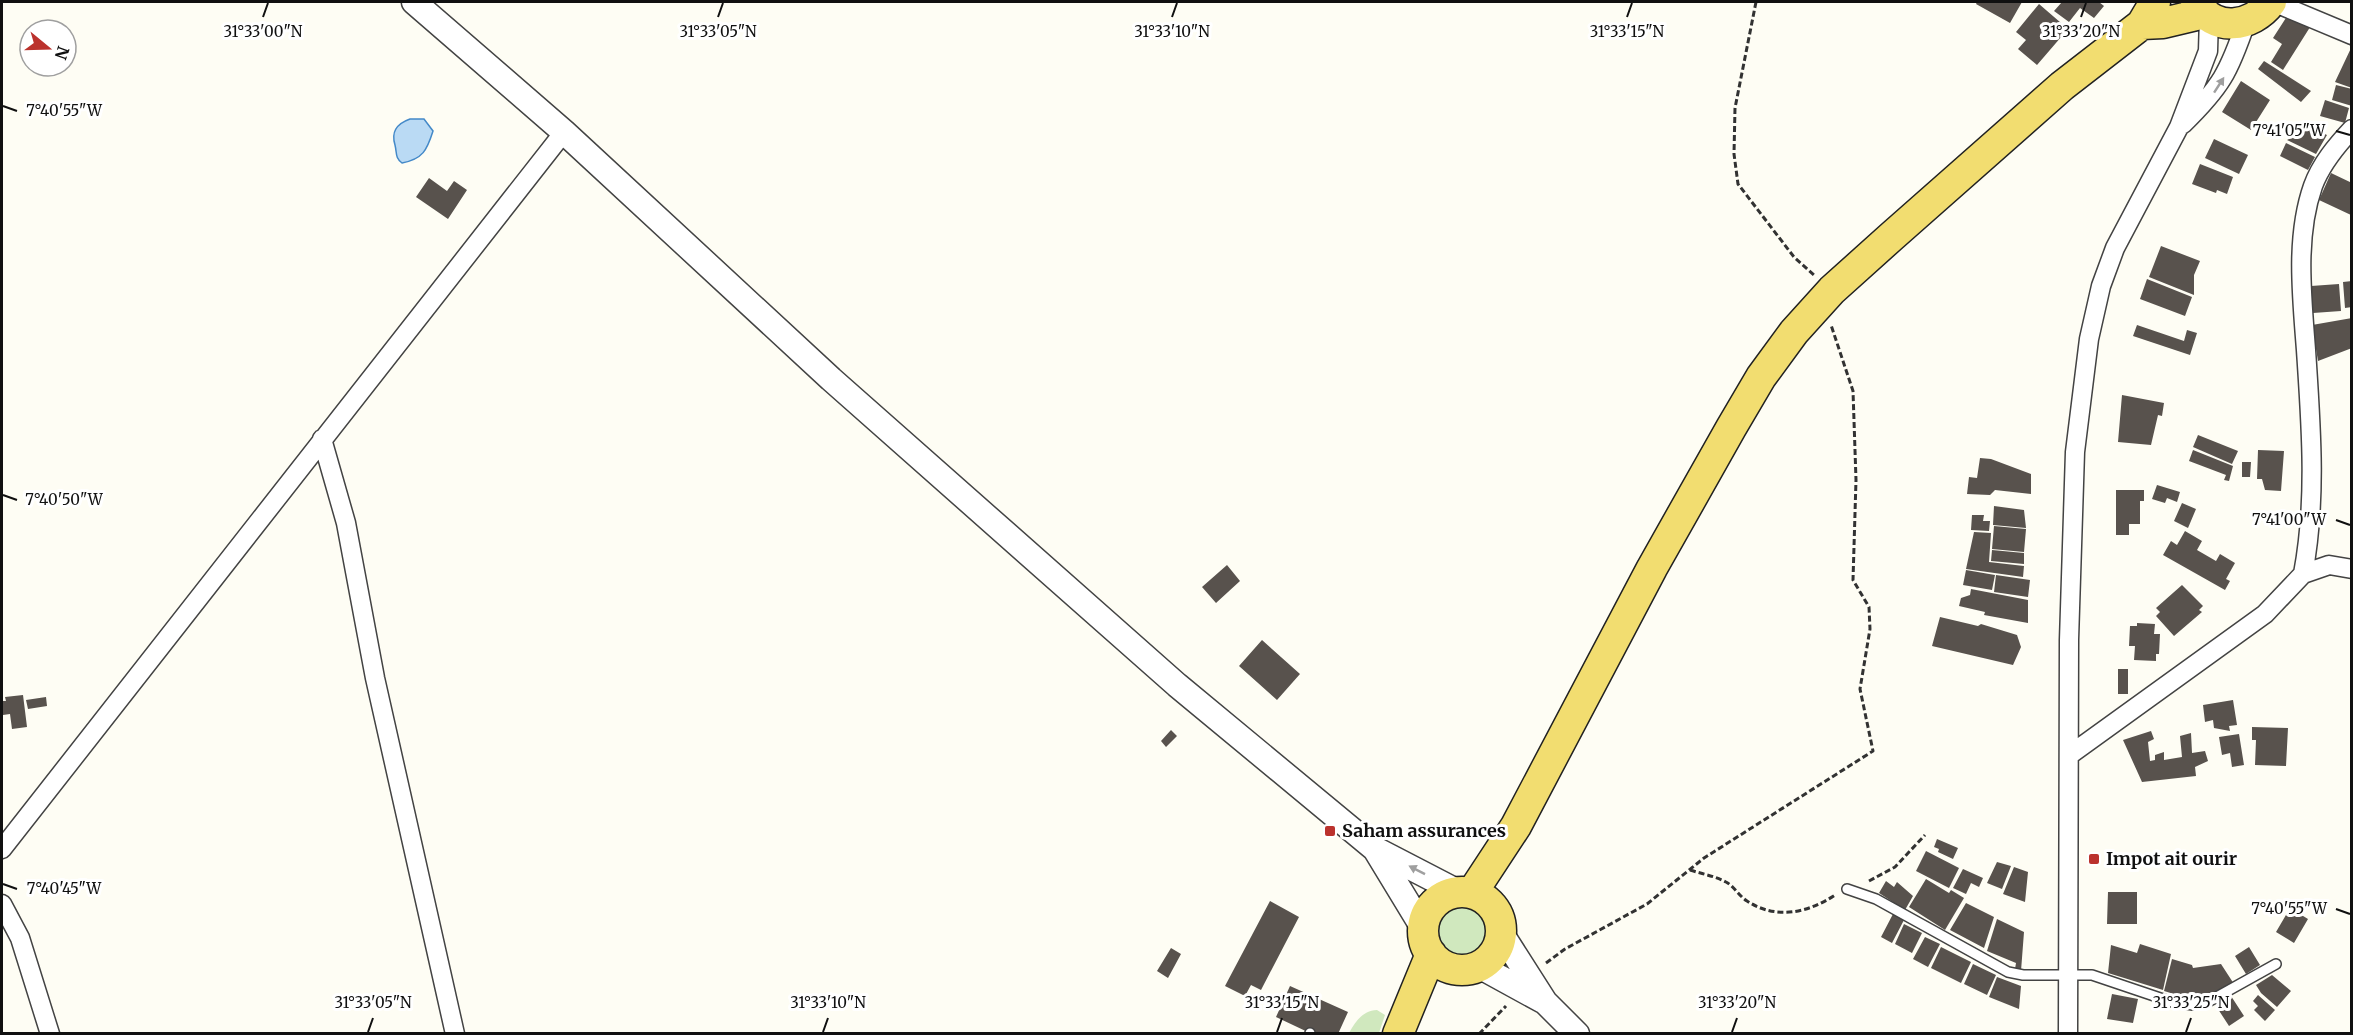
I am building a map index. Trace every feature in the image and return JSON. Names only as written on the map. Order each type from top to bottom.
[{"type":"main road","points":[[1403,1024],[1473,968],[1490,958],[1498,947],[1481,906],[1516,826],[1652,568],[1761,376],[1794,332],[1825,298],[2062,86],[2149,13],[2163,23],[2203,10],[2223,23],[2246,22],[2256,17],[2272,2]]},
{"type":"main road","points":[[1403,1024],[1427,941],[1427,915],[1434,904],[1445,896],[1481,906]]},
{"type":"main road","points":[[1427,941],[1440,963],[1453,969],[1473,968]]},
{"type":"street","points":[[414,2],[564,132],[848,394],[1177,685],[1375,849],[1481,906],[1525,983],[1577,1034]]},
{"type":"street","points":[[2272,2],[2352,35]]},
{"type":"street","points":[[2068,1034],[2071,754],[2069,640],[2075,452],[2088,339],[2101,286],[2115,248],[2179,128],[2208,51],[2203,10]]},
{"type":"street","points":[[2179,128],[2211,97],[2232,66],[2246,22]]},
{"type":"street","points":[[2303,574],[2313,490],[2301,282],[2307,211],[2321,170],[2334,147],[2352,129]]},
{"type":"street","points":[[2,849],[564,132]]},
{"type":"street","points":[[322,439],[346,523],[375,678],[455,1034]]},
{"type":"street","points":[[2071,754],[2265,614],[2303,574],[2329,565],[2352,569]]},
{"type":"street","points":[[1375,849],[1427,941]]},
{"type":"street","points":[[2,904],[20,938],[50,1034]]},
{"type":"street","points":[[1473,968],[1525,983]]},
{"type":"lane","points":[[1847,889],[1884,903],[2008,972],[2023,975],[2069,973],[2104,978],[2172,1002],[2193,1005],[2206,1003],[2276,964]]},
{"type":"path","points":[[1479,1034],[1525,983],[1565,949],[1647,904],[1690,870],[1873,752],[1860,689],[1870,629],[1869,607],[1853,580],[1856,480],[1853,391],[1825,298],[1738,183],[1734,154],[1735,108],[1756,2]]},
{"type":"path","points":[[1690,870],[1729,883],[1737,894],[1755,906],[1800,913],[1895,867],[1925,835]]},
{"type":"green space","points":[[1456,907],[1466,907],[1478,914],[1485,926],[1485,936],[1478,948],[1466,955],[1456,955],[1441,944],[1437,936],[1437,926],[1448,911]]},
{"type":"green space","points":[[1377,1010],[1385,1015],[1379,1033],[1349,1033],[1363,1015]]},
{"type":"water","points":[[410,119],[424,119],[433,131],[423,153],[415,159],[402,163],[398,159],[394,132],[401,123]]},
{"type":"building","points":[[1977,2],[2022,2],[2010,23],[1976,4]]},
{"type":"building","points":[[2062,2],[2099,2],[2104,6],[2094,18],[2080,8],[2069,22],[2054,11]]},
{"type":"building","points":[[2039,4],[2068,29],[2037,65],[2018,49],[2026,40],[2016,32]]},
{"type":"building","points":[[2291,10],[2312,24],[2283,70],[2271,62],[2282,44],[2273,38]]},
{"type":"building","points":[[2352,46],[2352,88],[2335,82]]},
{"type":"building","points":[[2264,61],[2311,91],[2301,102],[2258,69]]},
{"type":"building","points":[[2241,81],[2270,100],[2251,130],[2222,112]]},
{"type":"building","points":[[2336,85],[2352,89],[2352,106],[2332,100]]},
{"type":"building","points":[[2325,100],[2349,108],[2345,123],[2320,116]]},
{"type":"building","points":[[2311,128],[2327,135],[2316,154],[2287,140]]},
{"type":"building","points":[[2214,139],[2248,155],[2239,174],[2205,158]]},
{"type":"building","points":[[2286,143],[2315,157],[2308,170],[2280,156]]},
{"type":"building","points":[[2200,164],[2233,177],[2227,194],[2217,190],[2216,193],[2192,184]]},
{"type":"building","points":[[2331,173],[2352,183],[2351,215],[2319,200]]},
{"type":"building","points":[[429,178],[447,191],[454,181],[467,190],[448,219],[416,197]]},
{"type":"building","points":[[2161,246],[2200,261],[2194,275],[2194,295],[2149,277]]},
{"type":"building","points":[[2147,279],[2192,297],[2185,316],[2140,299]]},
{"type":"building","points":[[2352,281],[2352,307],[2345,308],[2343,282]]},
{"type":"building","points":[[2339,284],[2341,311],[2313,313],[2311,286]]},
{"type":"building","points":[[2352,318],[2352,348],[2318,361],[2312,325]]},
{"type":"building","points":[[2137,325],[2184,341],[2187,330],[2197,333],[2190,355],[2133,336]]},
{"type":"building","points":[[2122,395],[2164,403],[2162,416],[2158,415],[2151,445],[2118,442]]},
{"type":"building","points":[[2198,435],[2238,451],[2232,464],[2193,447]]},
{"type":"building","points":[[2193,450],[2233,466],[2229,481],[2224,480],[2226,475],[2189,461]]},
{"type":"building","points":[[2258,450],[2284,451],[2281,491],[2265,490],[2262,479],[2257,479]]},
{"type":"building","points":[[1980,458],[1991,459],[2031,474],[2031,494],[1995,490],[1990,495],[1967,494],[1969,477],[1977,478]]},
{"type":"building","points":[[2242,462],[2251,462],[2250,477],[2242,477]]},
{"type":"building","points":[[2157,485],[2180,492],[2177,502],[2167,498],[2165,503],[2152,499]]},
{"type":"building","points":[[2116,490],[2144,490],[2144,501],[2140,501],[2140,524],[2129,524],[2129,535],[2116,535]]},
{"type":"building","points":[[2182,503],[2196,509],[2188,528],[2174,521]]},
{"type":"building","points":[[1994,506],[2024,510],[2026,528],[1993,525]]},
{"type":"building","points":[[1972,515],[1984,515],[1983,521],[1990,521],[1989,531],[1971,530]]},
{"type":"building","points":[[1994,526],[2026,529],[2024,552],[1992,549]]},
{"type":"building","points":[[2185,531],[2202,541],[2197,550],[2216,561],[2220,554],[2235,563],[2226,579],[2230,581],[2225,590],[2163,555],[2171,541],[2177,545]]},
{"type":"building","points":[[1974,532],[1991,533],[1989,562],[2024,566],[2023,577],[1966,569]]},
{"type":"building","points":[[1992,550],[2024,553],[2024,564],[1991,561]]},
{"type":"building","points":[[1227,565],[1240,581],[1216,603],[1202,587]]},
{"type":"building","points":[[1966,570],[1995,575],[1992,590],[1963,585]]},
{"type":"building","points":[[1996,575],[2030,580],[2028,597],[1994,592]]},
{"type":"building","points":[[2182,585],[2203,606],[2199,610],[2202,612],[2174,636],[2156,616],[2160,612],[2156,608]]},
{"type":"building","points":[[1971,589],[2028,600],[2028,623],[1984,615],[1985,612],[1959,606],[1961,598],[1970,595]]},
{"type":"building","points":[[1940,617],[1978,626],[1981,624],[2017,635],[2021,647],[2013,665],[1932,646]]},
{"type":"building","points":[[2137,623],[2155,624],[2154,634],[2160,634],[2159,654],[2156,654],[2156,661],[2134,660],[2135,646],[2129,646],[2130,626],[2137,626]]},
{"type":"building","points":[[1262,640],[1300,674],[1277,700],[1239,666]]},
{"type":"building","points":[[2118,669],[2128,669],[2128,694],[2118,694]]},
{"type":"building","points":[[23,695],[27,727],[12,729],[10,714],[3,715],[2,701],[6,701],[5,697]]},
{"type":"building","points":[[46,697],[47,706],[28,709],[26,700]]},
{"type":"building","points":[[2233,700],[2237,725],[2229,726],[2230,731],[2214,728],[2213,720],[2205,722],[2203,705]]},
{"type":"building","points":[[2252,727],[2288,728],[2286,766],[2255,765],[2256,740],[2252,740]]},
{"type":"building","points":[[1171,730],[1177,736],[1166,747],[1161,741]]},
{"type":"building","points":[[2151,731],[2154,739],[2148,742],[2150,761],[2155,760],[2155,755],[2164,752],[2164,760],[2182,757],[2180,736],[2191,733],[2192,753],[2205,751],[2208,761],[2195,767],[2196,776],[2142,782],[2123,740]]},
{"type":"building","points":[[2239,734],[2244,765],[2232,767],[2230,753],[2222,755],[2219,737]]},
{"type":"building","points":[[1937,839],[1958,848],[1953,859],[1938,852],[1939,849],[1934,847]]},
{"type":"building","points":[[1926,851],[1959,868],[1949,888],[1916,871]]},
{"type":"building","points":[[1997,862],[2011,866],[2002,889],[1987,883]]},
{"type":"building","points":[[2014,867],[2028,872],[2025,902],[2003,894]]},
{"type":"building","points":[[1963,869],[1983,878],[1979,887],[1971,883],[1966,894],[1953,888]]},
{"type":"building","points":[[1926,879],[1949,893],[1951,890],[1964,898],[1945,930],[1909,907]]},
{"type":"building","points":[[1886,881],[1894,887],[1897,882],[1913,896],[1905,910],[1879,893]]},
{"type":"building","points":[[2108,892],[2137,892],[2137,924],[2107,924]]},
{"type":"building","points":[[1270,901],[1299,917],[1261,990],[1251,985],[1245,996],[1225,986]]},
{"type":"building","points":[[1966,903],[1994,917],[1984,948],[1950,930]]},
{"type":"building","points":[[2290,908],[2308,919],[2294,943],[2276,932]]},
{"type":"building","points":[[1893,914],[1904,920],[1892,943],[1881,937]]},
{"type":"building","points":[[1997,919],[2024,932],[2021,971],[2015,969],[2016,963],[1987,951]]},
{"type":"building","points":[[1904,924],[1922,933],[1912,953],[1895,944]]},
{"type":"building","points":[[1925,937],[1940,944],[1928,967],[1913,959]]},
{"type":"building","points":[[2140,944],[2171,954],[2163,990],[2108,973],[2111,945],[2137,953]]},
{"type":"building","points":[[1941,947],[1971,962],[1961,983],[1931,968]]},
{"type":"building","points":[[2249,947],[2260,965],[2246,974],[2235,956]]},
{"type":"building","points":[[1171,948],[1181,954],[1168,978],[1157,971]]},
{"type":"building","points":[[2172,959],[2192,965],[2193,968],[2221,964],[2234,984],[2197,1001],[2164,991]]},
{"type":"building","points":[[1973,964],[1996,975],[1987,995],[1964,984]]},
{"type":"building","points":[[2272,975],[2291,991],[2277,1007],[2261,993],[2256,985]]},
{"type":"building","points":[[1997,977],[2021,986],[2019,1009],[1989,997]]},
{"type":"building","points":[[1290,986],[1348,1012],[1338,1034],[1312,1034],[1276,1017]]},
{"type":"building","points":[[2112,994],[2138,999],[2133,1023],[2107,1019]]},
{"type":"building","points":[[2258,995],[2275,1010],[2265,1021],[2254,1010],[2258,1006],[2253,1001]]},
{"type":"building","points":[[2231,996],[2244,1016],[2229,1026],[2216,1006]]},
{"type":"place","name":"Saham assurances","points":[[1330,831]]},
{"type":"place","name":"Impot ait ourir","points":[[2094,859]]}]
